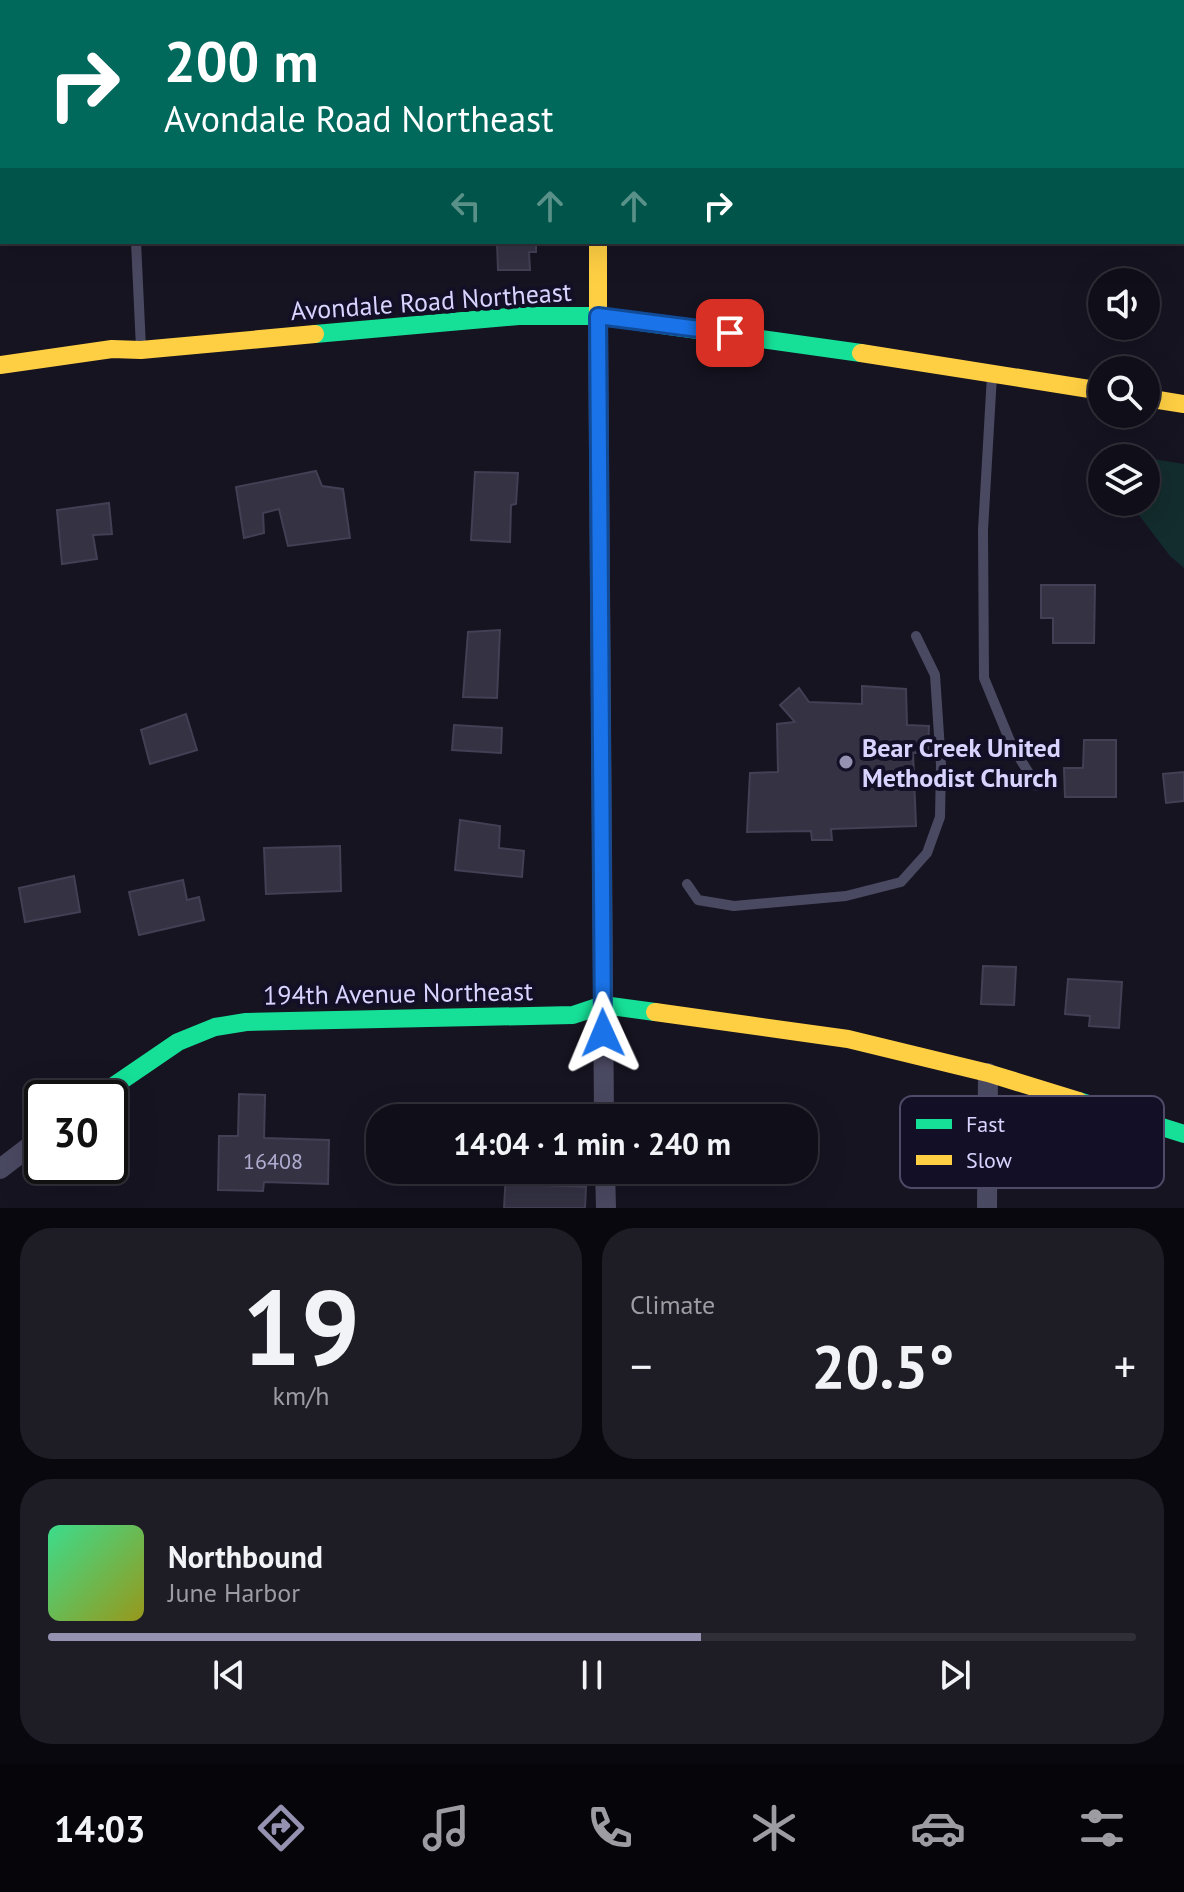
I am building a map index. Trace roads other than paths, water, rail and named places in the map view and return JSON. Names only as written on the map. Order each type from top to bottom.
[{"type":"street","points":[[598,244],[604,1104]]},
{"type":"street","name":"Avondale Road Northeast","points":[[0,365],[112,349],[141,350],[519,316],[598,316],[730,333],[1088,389]]},
{"type":"street","points":[[1160,400],[1184,404]]},
{"type":"street","name":"194th Avenue Northeast","points":[[122,1080],[178,1042],[215,1027],[246,1022],[573,1015],[603,1005],[848,1039],[988,1073],[1062,1096]]},
{"type":"street","points":[[988,1073],[988,1096]]},
{"type":"street","name":"194th Avenue Northeast","points":[[1164,1128],[1184,1134]]},
{"type":"street","points":[[0,1169],[24,1151]]},
{"type":"street","points":[[605,1184],[606,1208]]},
{"type":"street","points":[[987,1188],[987,1208]]},
{"type":"lane","points":[[136,244],[141,350]]},
{"type":"lane","points":[[992,373],[983,530],[984,678],[1012,746],[1037,786]]},
{"type":"lane","points":[[687,884],[698,900],[734,906],[846,896],[901,882],[927,853],[940,817],[941,765],[935,675],[916,636]]},
{"type":"place","name":"Bear Creek United Methodist Church","points":[[846,762]]}]
